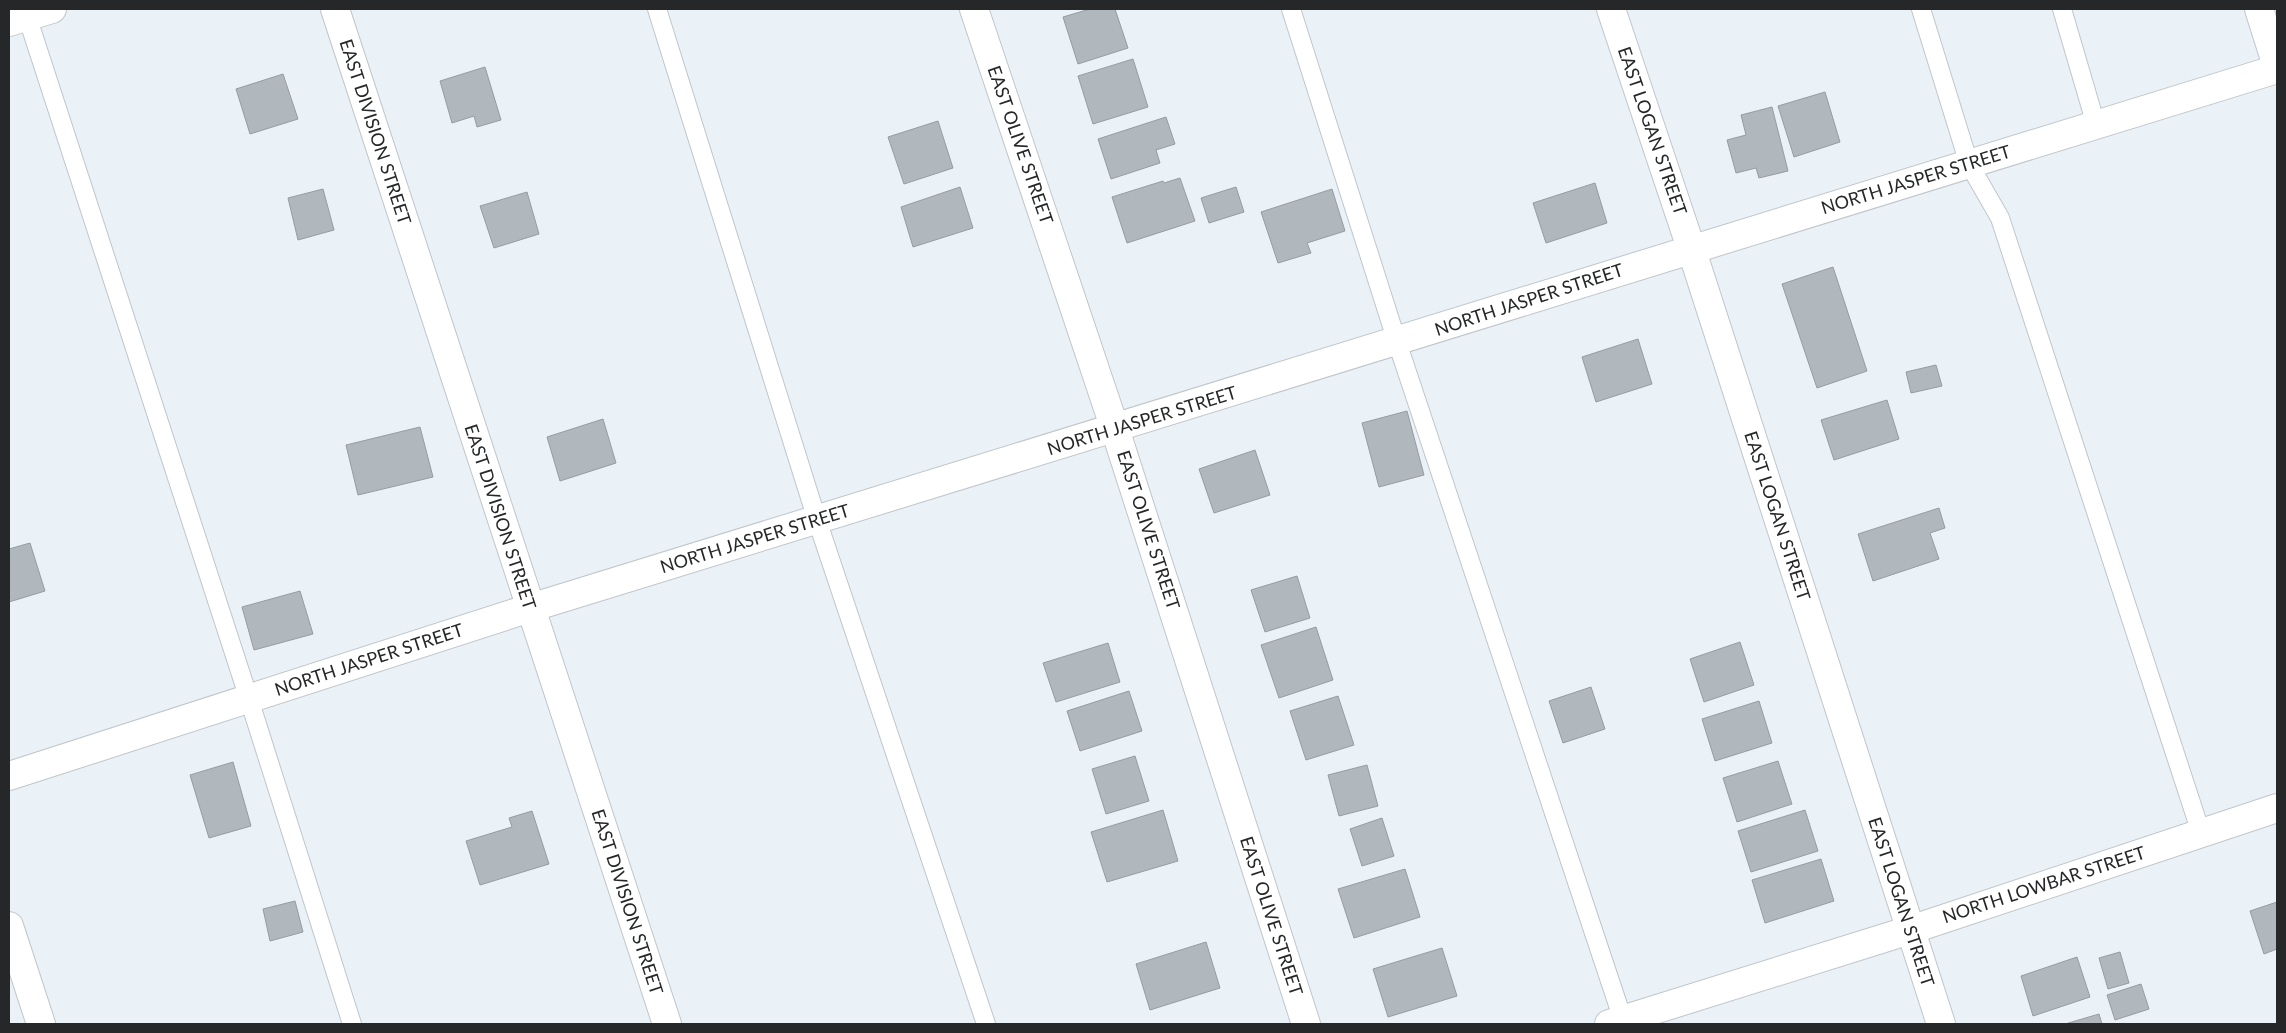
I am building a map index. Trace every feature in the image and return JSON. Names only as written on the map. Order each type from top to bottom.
[{"type":"street","name":"EAST DIVISION STREET","points":[[336,9],[667,1024]]},
{"type":"street","name":"EAST OLIVE STREET","points":[[974,9],[1115,429],[1306,1024]]},
{"type":"street","name":"EAST LOGAN STREET","points":[[1610,9],[1691,248],[1941,1024]]},
{"type":"street","points":[[2259,9],[2277,68]]},
{"type":"street","name":"NORTH JASPER STREET","points":[[9,776],[530,608],[1397,342],[1691,248],[1970,164],[2277,68]]},
{"type":"street","name":"NORTH LOWBAR STREET","points":[[1616,1022],[1910,930],[2277,808]]},
{"type":"street","points":[[9,926],[41,1024]]},
{"type":"lane","points":[[657,9],[818,520],[986,1024]]},
{"type":"lane","points":[[1291,9],[1616,1022]]},
{"type":"lane","points":[[1921,9],[1970,164],[2000,218],[2201,833]]},
{"type":"lane","points":[[2062,9],[2096,125]]},
{"type":"lane","points":[[29,16],[352,1024]]},
{"type":"building","points":[[1090,9],[1115,9],[1128,48],[1078,64],[1063,17]]},
{"type":"building","points":[[1133,59],[1148,107],[1093,124],[1078,76]]},
{"type":"building","points":[[485,67],[501,120],[477,127],[474,116],[452,123],[440,81]]},
{"type":"building","points":[[283,74],[298,119],[250,134],[236,89]]},
{"type":"building","points":[[1825,92],[1840,142],[1794,157],[1778,106]]},
{"type":"building","points":[[1772,107],[1788,171],[1759,178],[1756,168],[1736,173],[1727,140],[1746,135],[1741,115]]},
{"type":"building","points":[[1166,117],[1175,144],[1156,150],[1160,163],[1111,179],[1098,139]]},
{"type":"building","points":[[938,121],[953,168],[904,184],[888,137]]},
{"type":"building","points":[[1180,178],[1195,221],[1127,243],[1112,197],[1163,181],[1164,183]]},
{"type":"building","points":[[1595,183],[1607,223],[1546,243],[1533,203]]},
{"type":"building","points":[[960,187],[973,228],[913,247],[901,207]]},
{"type":"building","points":[[1236,187],[1244,212],[1209,223],[1201,198]]},
{"type":"building","points":[[323,189],[334,230],[298,240],[288,198]]},
{"type":"building","points":[[1332,189],[1345,231],[1307,243],[1311,253],[1278,263],[1261,212]]},
{"type":"building","points":[[527,192],[539,234],[494,248],[480,206]]},
{"type":"building","points":[[1833,267],[1867,371],[1817,388],[1782,284]]},
{"type":"building","points":[[1638,339],[1652,384],[1596,402],[1582,357]]},
{"type":"building","points":[[1936,365],[1942,386],[1911,393],[1906,372]]},
{"type":"building","points":[[1887,400],[1899,439],[1834,460],[1821,420]]},
{"type":"building","points":[[1407,411],[1424,475],[1379,487],[1362,423]]},
{"type":"building","points":[[603,419],[616,463],[560,481],[547,437]]},
{"type":"building","points":[[420,427],[433,477],[358,495],[346,445]]},
{"type":"building","points":[[1255,450],[1270,495],[1214,513],[1199,469]]},
{"type":"building","points":[[1939,508],[1945,528],[1930,533],[1939,559],[1873,581],[1858,534]]},
{"type":"building","points":[[30,543],[45,591],[9,602],[9,549]]},
{"type":"building","points":[[1297,576],[1310,618],[1265,632],[1251,590]]},
{"type":"building","points":[[300,591],[313,634],[254,650],[242,607]]},
{"type":"building","points":[[1316,627],[1333,680],[1279,698],[1261,645]]},
{"type":"building","points":[[1740,642],[1754,685],[1704,702],[1690,659]]},
{"type":"building","points":[[1108,643],[1120,682],[1056,702],[1043,663]]},
{"type":"building","points":[[1591,687],[1605,729],[1563,743],[1549,701]]},
{"type":"building","points":[[1129,691],[1142,731],[1080,751],[1067,711]]},
{"type":"building","points":[[1338,696],[1354,745],[1306,760],[1290,711]]},
{"type":"building","points":[[1759,701],[1772,743],[1715,761],[1702,719]]},
{"type":"building","points":[[1135,756],[1149,801],[1106,814],[1092,769]]},
{"type":"building","points":[[1778,761],[1792,804],[1737,822],[1723,778]]},
{"type":"building","points":[[233,762],[251,826],[209,838],[190,775]]},
{"type":"building","points":[[1367,765],[1378,806],[1339,816],[1328,775]]},
{"type":"building","points":[[1163,810],[1178,861],[1107,882],[1091,832]]},
{"type":"building","points":[[1805,810],[1818,851],[1751,872],[1738,831]]},
{"type":"building","points":[[532,811],[549,864],[480,885],[466,841],[512,827],[509,818]]},
{"type":"building","points":[[1382,818],[1394,856],[1362,866],[1350,829]]},
{"type":"building","points":[[1821,859],[1834,901],[1765,923],[1752,880]]},
{"type":"building","points":[[1405,869],[1420,917],[1354,938],[1338,889]]},
{"type":"building","points":[[295,901],[303,932],[270,941],[263,909]]},
{"type":"building","points":[[2277,902],[2277,949],[2264,954],[2250,911]]},
{"type":"building","points":[[1206,942],[1220,988],[1150,1010],[1136,964]]},
{"type":"building","points":[[1442,948],[1457,996],[1388,1017],[1373,969]]},
{"type":"building","points":[[2120,952],[2129,983],[2108,989],[2099,958]]},
{"type":"building","points":[[2077,957],[2090,997],[2033,1016],[2021,976]]},
{"type":"building","points":[[2141,984],[2149,1009],[2115,1020],[2107,995]]},
{"type":"building","points":[[2099,1014],[2102,1024],[2065,1024]]}]
